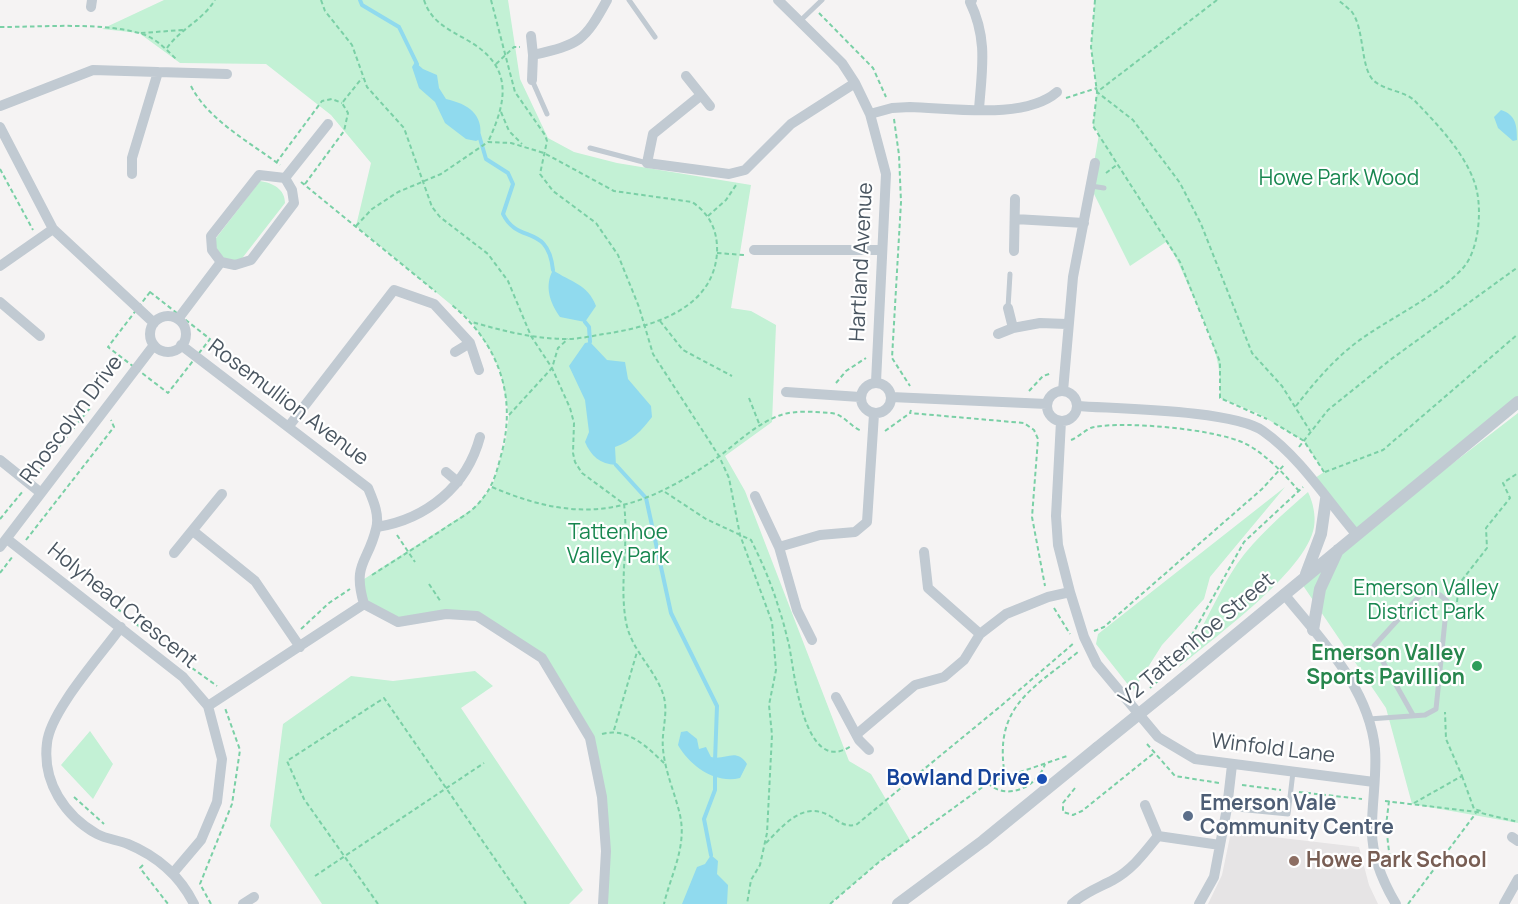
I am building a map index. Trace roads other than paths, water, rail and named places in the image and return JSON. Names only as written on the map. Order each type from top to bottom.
[{"type":"street","points":[[532,80],[532,46],[578,42],[593,25],[607,0]]},
{"type":"street","name":"Hartland Avenue","points":[[778,0],[798,23],[842,63],[855,83],[870,114],[886,174],[876,382]]},
{"type":"street","points":[[972,0],[970,2],[979,20],[983,43],[979,109]]},
{"type":"street","points":[[0,106],[93,70],[227,74]]},
{"type":"street","points":[[132,174],[132,158],[158,72]]},
{"type":"street","points":[[686,76],[710,106]]},
{"type":"street","points":[[700,96],[653,134],[647,163],[729,174],[745,170],[791,124],[855,83]]},
{"type":"street","points":[[870,114],[892,108],[1025,108],[1046,101],[1057,92]]},
{"type":"street","points":[[285,178],[328,124]]},
{"type":"street","points":[[0,127],[53,229],[154,323]]},
{"type":"street","points":[[1063,391],[1066,324],[1095,163]]},
{"type":"street","points":[[259,175],[285,178],[292,190],[294,203],[251,260],[236,265],[221,262],[212,250],[211,236],[259,175]]},
{"type":"street","points":[[1014,251],[1015,199]]},
{"type":"street","points":[[1015,219],[1084,223]]},
{"type":"street","points":[[0,266],[53,229]]},
{"type":"street","points":[[754,250],[882,250]]},
{"type":"street","points":[[178,319],[221,262]]},
{"type":"street","points":[[289,426],[394,290],[435,304],[470,343],[479,370]]},
{"type":"street","points":[[0,302],[40,336]]},
{"type":"street","points":[[1008,308],[1012,328]]},
{"type":"street","points":[[165,316],[178,319],[185,332],[181,345],[167,352],[154,345],[150,334],[154,323],[165,316]]},
{"type":"street","points":[[998,334],[1012,328],[1040,323],[1066,324]]},
{"type":"street","points":[[455,352],[470,343]]},
{"type":"street","name":"Rhoscolyn Drive","points":[[3,543],[154,345]]},
{"type":"street","name":"Rosemullion Avenue","points":[[181,345],[368,488],[376,508],[377,527]]},
{"type":"street","points":[[876,382],[887,387],[891,397],[889,407],[883,412],[874,414],[865,409],[860,398],[865,388],[876,382]]},
{"type":"street","points":[[1063,391],[1074,397],[1077,406],[1070,418],[1061,421],[1052,417],[1047,404],[1054,393],[1063,391]]},
{"type":"street","points":[[786,392],[860,398]]},
{"type":"street","points":[[891,397],[1047,404]]},
{"type":"street","name":"V2 Tattenhoe Street","points":[[898,904],[983,841],[1518,402]]},
{"type":"street","points":[[1077,406],[1225,417],[1262,430],[1291,457],[1356,534]]},
{"type":"street","points":[[779,547],[820,535],[855,532],[867,522],[874,414]]},
{"type":"street","name":"Winfold Lane","points":[[1061,421],[1056,516],[1058,545],[1070,592],[1084,637],[1097,664],[1158,737],[1195,759],[1374,782]]},
{"type":"street","points":[[480,436],[474,459],[458,482],[424,512],[390,525],[377,527],[360,565],[358,583],[364,604],[398,622],[450,614],[477,616],[542,658],[590,738],[602,797],[606,851],[603,904]]},
{"type":"street","points":[[0,460],[41,493]]},
{"type":"street","points":[[446,472],[458,482]]},
{"type":"street","points":[[174,553],[222,494]]},
{"type":"street","points":[[755,496],[779,547],[797,610],[812,640]]},
{"type":"street","points":[[1306,575],[1321,534],[1326,499]]},
{"type":"street","points":[[193,531],[255,581],[300,647]]},
{"type":"street","name":"Holyhead Crescent","points":[[3,543],[121,627],[183,677],[208,706],[222,759],[217,802],[201,840],[173,873]]},
{"type":"street","points":[[1313,630],[1320,589],[1340,546]]},
{"type":"street","points":[[924,552],[928,588],[980,634]]},
{"type":"street","points":[[858,737],[915,685],[944,677],[964,660],[980,634],[1006,614],[1048,597],[1070,592]]},
{"type":"street","points":[[1284,594],[1342,665],[1368,719],[1375,749],[1373,839],[1387,889],[1401,900]]},
{"type":"street","points":[[208,706],[364,604]]},
{"type":"street","points":[[121,627],[61,707],[47,742],[51,783],[69,815],[97,834],[126,843],[152,856],[173,873],[194,904]]},
{"type":"street","points":[[836,697],[858,737],[869,750]]},
{"type":"street","points":[[1199,904],[1214,876],[1227,808],[1232,765]]},
{"type":"street","points":[[1145,805],[1158,836]]},
{"type":"street","points":[[1158,836],[1220,845]]},
{"type":"street","points":[[1072,904],[1084,893],[1115,879],[1136,863],[1158,836]]},
{"type":"street","points":[[1504,904],[1518,879]]},
{"type":"street","points":[[243,904],[254,897]]},
{"type":"lane","points":[[629,0],[655,37]]},
{"type":"lane","points":[[798,23],[822,0]]},
{"type":"lane","points":[[532,80],[547,114]]},
{"type":"lane","points":[[590,148],[647,163]]},
{"type":"lane","points":[[1090,186],[1104,189]]},
{"type":"lane","points":[[1008,308],[1010,274]]},
{"type":"lane","points":[[1368,719],[1425,715],[1436,709],[1447,601],[1440,595],[1424,591],[1374,646],[1413,715]]},
{"type":"lane","points":[[1227,808],[1288,814],[1293,772]]},
{"type":"water","points":[[415,62],[423,69],[437,75],[439,88],[446,99],[461,104],[473,112],[481,130],[480,139],[476,141],[466,139],[445,123],[435,102],[419,88],[412,67]]},
{"type":"water","points":[[1501,110],[1515,121],[1517,140],[1513,141],[1498,128],[1494,117]]},
{"type":"water","points":[[553,270],[578,284],[593,299],[596,306],[585,322],[560,317],[556,312],[549,288]]},
{"type":"water","points":[[590,342],[607,360],[625,362],[628,379],[651,406],[652,417],[631,439],[615,447],[616,465],[605,463],[597,458],[585,442],[589,432],[585,400],[569,366],[585,343]]},
{"type":"water","points":[[687,731],[697,739],[699,749],[706,747],[711,757],[734,755],[743,759],[747,764],[740,778],[713,776],[689,760],[678,745],[681,732]]},
{"type":"water","points":[[711,855],[718,861],[717,874],[728,885],[727,904],[682,904],[697,867],[705,864]]},
{"type":"waterway","points":[[360,0],[362,5],[399,27],[417,64]]},
{"type":"waterway","points":[[479,135],[486,159],[508,173],[513,184],[503,214],[516,229],[539,240],[545,246],[550,255],[553,270]]},
{"type":"waterway","points":[[585,322],[589,327],[590,342]]},
{"type":"waterway","points":[[616,465],[646,498],[671,613],[717,706],[715,761]]},
{"type":"waterway","points":[[711,855],[704,819],[715,790],[715,771]]},
{"type":"place","name":"Emerson Valley Sports Pavillion","points":[[1477,666]]},
{"type":"place","name":"Bowland Drive","points":[[1042,779]]},
{"type":"place","name":"Emerson Vale Community Centre","points":[[1188,816]]},
{"type":"place","name":"Howe Park School","points":[[1294,861]]},
{"type":"park label","name":"Howe Park Wood","points":[[1339,179]]},
{"type":"park label","name":"Tattenhoe Valley Park","points":[[618,545]]},
{"type":"park label","name":"Emerson Valley District Park","points":[[1426,601]]}]
